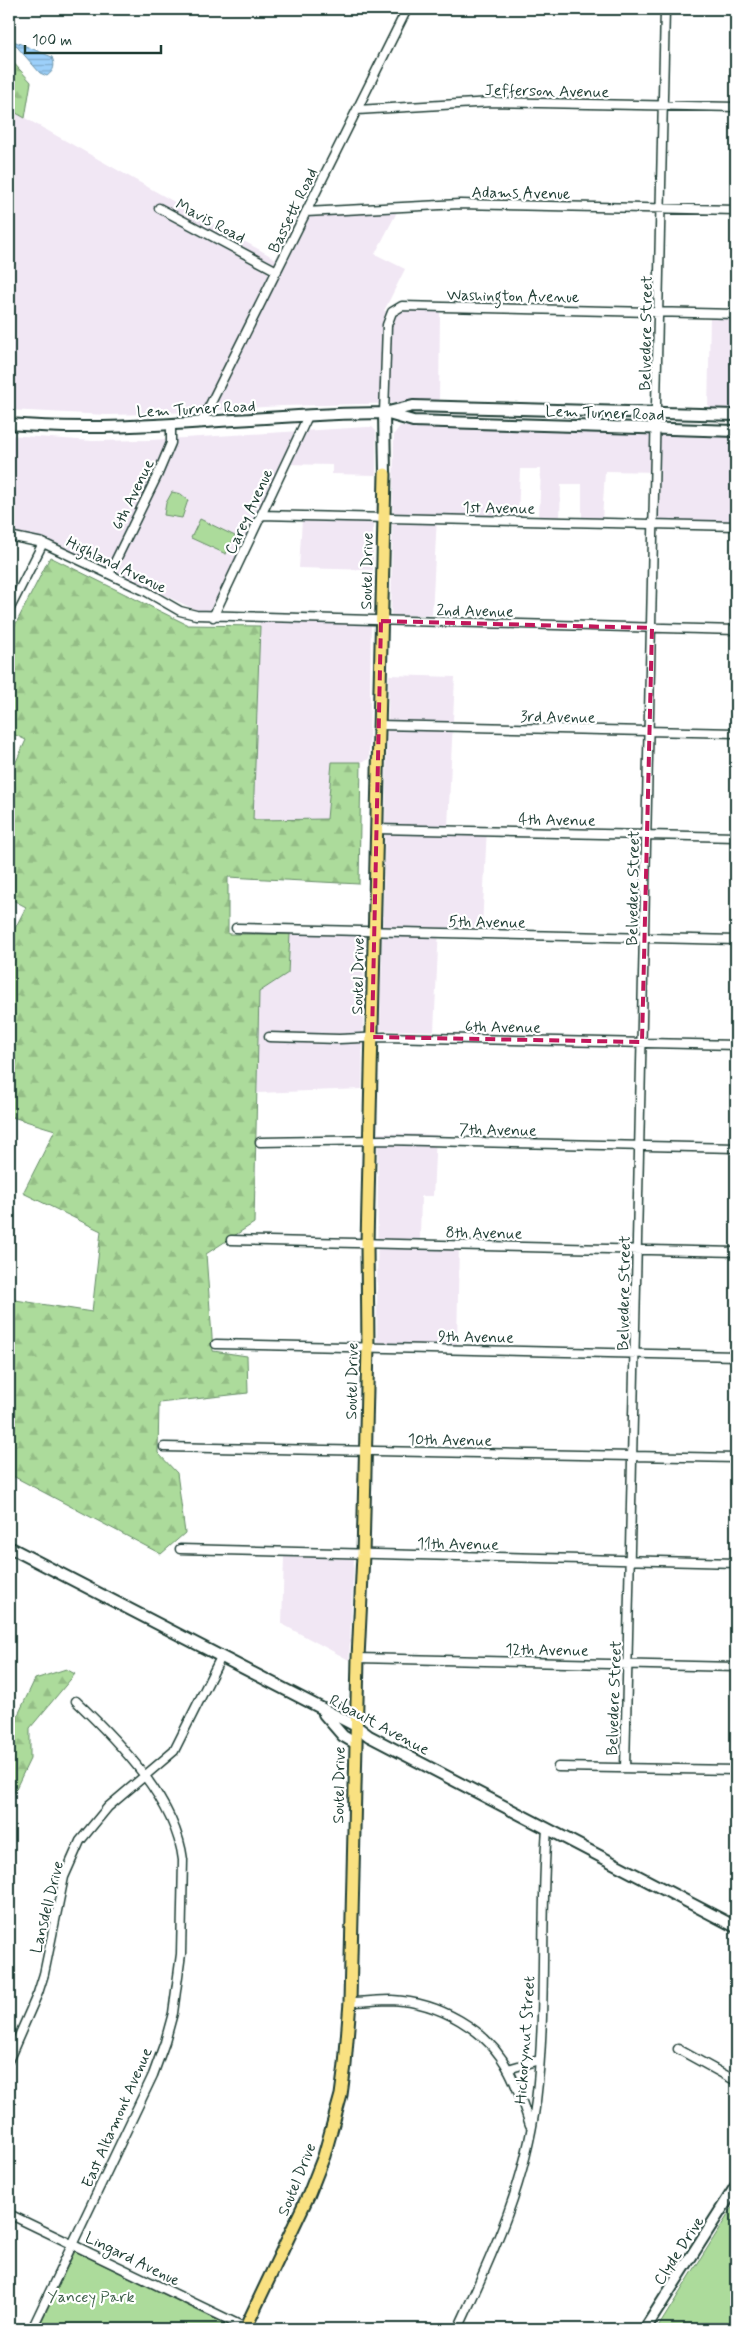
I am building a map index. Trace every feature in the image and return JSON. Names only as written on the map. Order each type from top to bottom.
[{"type":"main road","name":"Lem Turner Road","points":[[9,424],[92,428],[171,425],[384,412],[413,406],[736,415]]},
{"type":"main road","name":"Lem Turner Road","points":[[384,412],[413,421],[736,431]]},
{"type":"main road","name":"Soutel Drive","points":[[245,2329],[309,2194],[324,2156],[340,2096],[350,2002],[356,1726],[363,1555],[368,1346],[367,1244],[385,474],[384,412]]},
{"type":"main road","name":"Ribault Avenue","points":[[9,1547],[356,1726],[369,1736],[736,1927]]},
{"type":"main road","points":[[320,1709],[343,1736],[356,1742]]},
{"type":"main road","name":"Clyde Drive","points":[[645,2329],[736,2186]]},
{"type":"street","name":"Bassett Road","points":[[201,423],[407,9]]},
{"type":"street","name":"Belvedere Street","points":[[624,1768],[638,1249],[666,9]]},
{"type":"street","name":"Jefferson Avenue","points":[[357,110],[492,102],[736,106]]},
{"type":"street","name":"Adams Avenue","points":[[306,212],[460,204],[736,210]]},
{"type":"street","name":"Mavis Road","points":[[159,208],[277,271]]},
{"type":"street","name":"Washington Avenue","points":[[384,412],[387,325],[389,318],[397,308],[402,306],[736,314]]},
{"type":"street","name":"Carey Avenue","points":[[213,617],[308,416]]},
{"type":"street","name":"6th Avenue","points":[[109,574],[171,443],[171,425]]},
{"type":"street","name":"1st Avenue","points":[[261,515],[736,526]]},
{"type":"street","name":"Highland Avenue","points":[[9,536],[43,543],[109,574],[180,611],[213,617]]},
{"type":"street","points":[[9,610],[43,543]]},
{"type":"street","name":"2nd Avenue","points":[[213,617],[736,630]]},
{"type":"street","name":"3rd Avenue","points":[[379,725],[736,734]]},
{"type":"street","name":"4th Avenue","points":[[376,829],[736,837]]},
{"type":"street","name":"5th Avenue","points":[[236,928],[736,940]]},
{"type":"street","name":"6th Avenue","points":[[269,1037],[339,1039],[372,1037],[736,1045]]},
{"type":"street","name":"7th Avenue","points":[[260,1142],[370,1141],[736,1148]]},
{"type":"street","name":"8th Avenue","points":[[231,1240],[736,1252]]},
{"type":"street","name":"9th Avenue","points":[[216,1344],[368,1346],[736,1356]]},
{"type":"street","name":"10th Avenue","points":[[164,1447],[736,1458]]},
{"type":"street","name":"11th Avenue","points":[[180,1549],[736,1563]]},
{"type":"street","name":"Lansdell Drive","points":[[9,2059],[42,1980],[61,1890],[69,1862],[91,1825],[108,1806],[174,1751],[221,1657]]},
{"type":"street","name":"12th Avenue","points":[[358,1658],[736,1667]]},
{"type":"street","name":"East Altamont Avenue","points":[[32,2329],[152,2075],[165,2042],[178,1984],[182,1954],[182,1846],[171,1816],[145,1777],[101,1724],[76,1701]]},
{"type":"street","points":[[558,1767],[736,1770]]},
{"type":"street","name":"Hickorynut Street","points":[[458,2329],[500,2238],[520,2177],[536,2102],[548,1829]]},
{"type":"street","points":[[350,2002],[394,2000],[436,2009],[459,2019],[476,2031],[491,2046],[508,2069],[530,2125]]},
{"type":"street","points":[[678,2049],[736,2081]]},
{"type":"street","points":[[508,2069],[539,2060]]},
{"type":"street","name":"Lingard Avenue","points":[[9,2214],[245,2329]]},
{"type":"highlighted area","points":[[381,621],[652,628],[642,1042],[372,1037]]},
{"type":"shaded area","points":[[9,109],[276,259],[297,217],[397,212],[375,254],[405,269],[384,311],[440,310],[439,402],[282,406],[107,415],[9,410]]},
{"type":"shaded area","points":[[710,317],[736,318],[736,410],[708,410]]},
{"type":"shaded area","points":[[400,426],[736,436],[736,522],[659,520],[660,472],[605,471],[602,520],[582,519],[582,484],[561,484],[560,519],[539,518],[541,469],[520,469],[518,517],[437,516],[432,615],[391,615],[394,434]]},
{"type":"shaded area","points":[[372,427],[376,431],[376,475],[332,474],[332,465],[282,464],[212,611],[198,611],[44,538],[9,531],[9,435],[92,441],[151,440]]},
{"type":"shaded area","points":[[302,519],[373,521],[373,570],[299,568]]},
{"type":"shaded area","points":[[260,613],[371,618],[369,759],[361,762],[332,763],[327,819],[253,820]]},
{"type":"shaded area","points":[[389,675],[455,677],[448,827],[487,827],[482,928],[439,928],[434,1031],[380,1030]]},
{"type":"shaded area","points":[[290,934],[364,936],[362,1089],[257,1093],[259,991],[288,973]]},
{"type":"shaded area","points":[[378,1133],[436,1135],[433,1196],[421,1196],[420,1240],[459,1242],[457,1345],[377,1344]]},
{"type":"shaded area","points":[[284,1557],[354,1559],[349,1660],[282,1624]]},
{"type":"green space","points":[[9,58],[31,82],[25,118],[9,109]]},
{"type":"green space","points":[[172,492],[181,494],[188,500],[182,518],[164,515],[166,503]]},
{"type":"green space","points":[[200,519],[235,536],[226,554],[191,538]]},
{"type":"green space","points":[[50,557],[188,625],[260,626],[253,820],[327,819],[332,762],[361,762],[359,884],[228,877],[228,934],[290,934],[288,973],[259,992],[254,1223],[206,1254],[213,1351],[247,1356],[248,1393],[159,1403],[158,1453],[177,1473],[185,1533],[161,1554],[9,1474],[9,1299],[92,1312],[101,1231],[23,1193],[55,1130],[9,1116],[9,1087],[17,1061],[9,1056],[9,940],[26,907],[9,898],[9,777],[26,740],[9,732],[9,637]]},
{"type":"green space","points":[[66,1669],[75,1674],[30,1728],[30,1759],[9,1803],[9,1734],[35,1679]]},
{"type":"green space","points":[[736,2202],[736,2329],[657,2329]]},
{"type":"green space","name":"Yancey Park","points":[[75,2251],[235,2329],[38,2329]]},
{"type":"water","points":[[11,40],[52,57],[54,65],[52,72],[47,76],[40,73]]}]
